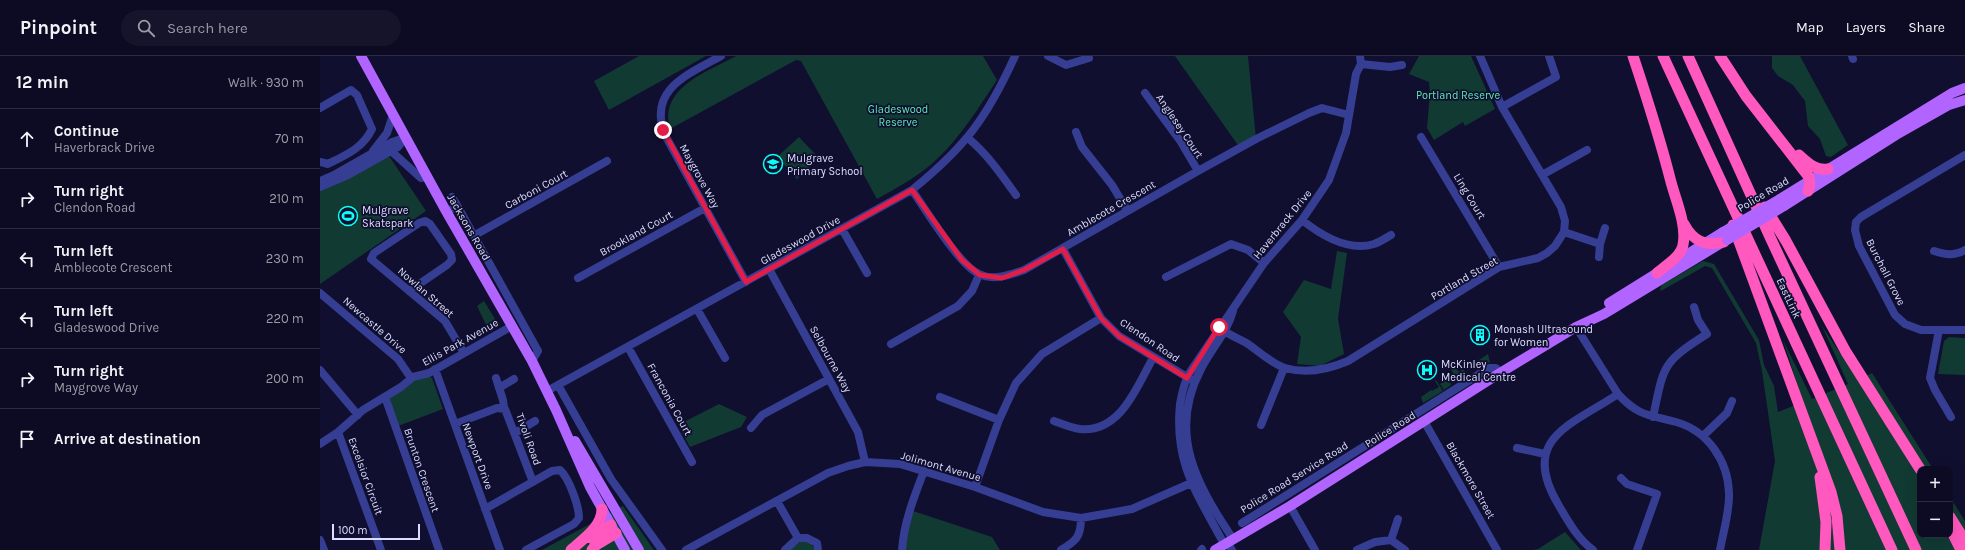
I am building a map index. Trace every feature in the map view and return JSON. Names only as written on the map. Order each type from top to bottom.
[{"type":"highway","points":[[1633,56],[1663,149],[1681,218],[1684,236],[1683,246],[1678,256],[1657,273]]},
{"type":"highway","name":"EastLink","points":[[1662,56],[1892,550]]},
{"type":"highway","name":"EastLink","points":[[1688,56],[1916,550]]},
{"type":"highway","points":[[1720,56],[1746,96],[1782,140],[1810,180],[1808,191]]},
{"type":"highway","points":[[1690,114],[1832,492],[1837,516],[1840,550]]},
{"type":"highway","points":[[1782,140],[1812,166],[1821,169],[1828,169]]},
{"type":"highway","points":[[1734,157],[1786,241],[1846,352],[1918,466]]},
{"type":"highway","points":[[1681,218],[1689,233],[1697,241],[1715,244],[1725,238]]},
{"type":"highway","points":[[1807,423],[1823,490],[1826,522],[1825,550]]},
{"type":"highway","points":[[1901,439],[1917,468]]},
{"type":"highway","points":[[571,550],[588,535],[600,521],[602,509]]},
{"type":"highway","points":[[1953,522],[1965,541]]},
{"type":"highway","points":[[571,550],[613,529]]},
{"type":"highway","points":[[592,550],[613,529]]},
{"type":"highway","points":[[1953,534],[1961,550]]},
{"type":"main road","name":"Jacksons Road","points":[[361,56],[446,211],[532,361],[556,410],[590,487],[625,550]]},
{"type":"main road","name":"Police Road","points":[[1576,327],[1604,314],[1782,202],[1810,180],[1952,93],[1965,88]]},
{"type":"main road","name":"Police Road","points":[[1782,202],[1808,191],[1818,183],[1896,135],[1949,105],[1965,100]]},
{"type":"main road","name":"Police Road","points":[[1226,545],[1290,506],[1319,481],[1424,421],[1576,327],[1601,308],[1705,243]]},
{"type":"main road","name":"Jacksons Road","points":[[556,410],[639,550]]},
{"type":"main road","points":[[613,529],[623,523]]},
{"type":"street","name":"Maygrove Way","points":[[721,56],[681,78],[673,85],[666,94],[661,109],[662,126],[665,135],[746,282]]},
{"type":"street","name":"Gladeswood Drive","points":[[547,391],[912,190],[942,166],[968,138],[992,104],[1015,56]]},
{"type":"street","points":[[1048,56],[1066,65],[1089,58]]},
{"type":"street","points":[[1480,56],[1502,106],[1562,208],[1565,221],[1564,232],[1600,244]]},
{"type":"street","points":[[1502,106],[1556,77],[1549,56]]},
{"type":"street","points":[[1360,60],[1390,68],[1402,65]]},
{"type":"street","name":"Haverbrack Drive","points":[[1226,545],[1195,481],[1184,465],[1179,434],[1181,392],[1187,378],[1222,329],[1230,324],[1234,308],[1264,263],[1302,220],[1329,180],[1338,157],[1349,115],[1360,60]]},
{"type":"street","points":[[320,108],[351,90],[357,94],[372,129],[368,138],[360,147],[328,164],[320,162]]},
{"type":"street","name":"Anglesey Court","points":[[1145,93],[1181,142],[1198,171]]},
{"type":"street","name":"Amblecote Crescent","points":[[980,275],[1002,278],[1024,270],[1063,249],[1127,210],[1256,139],[1322,108],[1349,115]]},
{"type":"street","points":[[368,156],[387,133],[393,115]]},
{"type":"street","points":[[1076,132],[1082,147],[1112,185],[1127,210]]},
{"type":"street","points":[[320,187],[348,174],[398,147],[406,137]]},
{"type":"street","points":[[320,180],[334,175],[394,141],[406,137]]},
{"type":"street","name":"Ling Court","points":[[1421,137],[1499,267]]},
{"type":"street","points":[[968,138],[981,149],[996,166],[1016,195]]},
{"type":"street","points":[[1542,175],[1587,150]]},
{"type":"street","points":[[391,151],[421,178],[428,177]]},
{"type":"street","name":"Burchall Grove","points":[[1965,155],[1856,222],[1855,230],[1859,246],[1895,315],[1914,328],[1965,330]]},
{"type":"street","name":"Carboni Court","points":[[475,235],[607,161]]},
{"type":"street","points":[[890,344],[958,306],[972,291],[980,275],[962,260],[912,190]]},
{"type":"street","points":[[452,197],[475,235],[538,351],[532,361]]},
{"type":"street","points":[[446,211],[458,207]]},
{"type":"street","name":"Brookland Court","points":[[578,278],[705,208]]},
{"type":"street","points":[[1302,220],[1318,233],[1336,241],[1356,247],[1375,244],[1391,235]]},
{"type":"street","name":"Nowlan Street","points":[[409,290],[447,265],[452,260],[451,254],[430,224],[425,221],[419,223],[374,253],[371,257],[373,261],[409,290],[448,325],[464,353]]},
{"type":"street","points":[[1599,256],[1600,244],[1605,228]]},
{"type":"street","points":[[842,229],[867,272]]},
{"type":"street","name":"Portland Street","points":[[1222,329],[1284,368],[1312,372],[1330,369],[1348,361],[1499,267],[1538,258],[1554,246],[1564,232]]},
{"type":"street","points":[[1166,277],[1232,244],[1248,250],[1264,263]]},
{"type":"street","name":"Clendon Road","points":[[1063,249],[1101,318],[1119,336],[1153,358],[1187,378],[1195,381]]},
{"type":"street","points":[[1934,251],[1945,255],[1951,255],[1965,250]]},
{"type":"street","name":"Selbourne Way","points":[[769,269],[858,432],[865,462]]},
{"type":"street","name":"Newcastle Drive","points":[[320,293],[398,359],[411,378]]},
{"type":"street","points":[[1653,418],[1661,377],[1668,364],[1683,349],[1707,334],[1698,320],[1694,307]]},
{"type":"street","points":[[697,309],[725,358]]},
{"type":"street","points":[[975,487],[999,420],[1016,383],[1042,354],[1101,318]]},
{"type":"street","name":"Ellis Park Avenue","points":[[320,444],[385,396],[401,387],[411,378],[435,369],[512,326]]},
{"type":"street","points":[[1576,327],[1618,394],[1633,408],[1653,418],[1686,426],[1703,436],[1715,449],[1728,475],[1730,494],[1720,550]]},
{"type":"street","name":"Haverbrack Drive","points":[[1195,481],[1185,422],[1186,408],[1195,381],[1222,329]]},
{"type":"street","points":[[1939,330],[1930,378],[1935,390],[1951,417]]},
{"type":"street","name":"Franconia Court","points":[[628,347],[692,462]]},
{"type":"street","points":[[1054,420],[1080,429],[1097,427],[1112,421],[1126,404],[1153,358]]},
{"type":"street","points":[[1261,425],[1284,368]]},
{"type":"street","name":"Police Road Service Road","points":[[1242,523],[1319,481],[1489,368],[1496,368],[1500,373]]},
{"type":"street","name":"Newport Drive","points":[[435,369],[485,509],[498,550]]},
{"type":"street","points":[[320,370],[358,415]]},
{"type":"street","points":[[496,378],[504,408]]},
{"type":"street","points":[[499,388],[514,379]]},
{"type":"street","points":[[751,428],[762,415],[829,379]]},
{"type":"street","points":[[558,385],[611,479],[662,550]]},
{"type":"street","points":[[1458,388],[1458,400]]},
{"type":"street","points":[[1593,550],[1573,530],[1549,489],[1544,471],[1545,454],[1559,431],[1618,394]]},
{"type":"street","name":"Brunton Crescent","points":[[385,396],[439,550]]},
{"type":"street","points":[[940,398],[999,420]]},
{"type":"street","points":[[1703,436],[1727,413],[1732,401]]},
{"type":"street","name":"Tivoli Road","points":[[455,424],[497,408],[504,408],[533,482]]},
{"type":"street","points":[[515,433],[536,421]]},
{"type":"street","name":"Blackmore Street","points":[[1424,421],[1497,550]]},
{"type":"street","name":"Excelsior Circuit","points":[[338,432],[381,550]]},
{"type":"street","points":[[1516,448],[1545,454]]},
{"type":"street","name":"Jolimont Avenue","points":[[686,550],[828,473],[865,462],[900,464],[924,470],[1043,512],[1082,518],[1132,509],[1195,481]]},
{"type":"street","points":[[485,509],[552,471],[560,470],[572,490],[579,518],[574,524],[526,550]]},
{"type":"street","points":[[902,550],[903,537],[910,510],[924,470]]},
{"type":"street","points":[[1621,478],[1627,484],[1657,494],[1637,550]]},
{"type":"street","points":[[777,501],[798,538]]},
{"type":"street","points":[[1290,506],[1315,550]]},
{"type":"street","points":[[1061,550],[1074,542],[1081,531],[1082,518]]},
{"type":"street","points":[[1391,540],[1398,519]]},
{"type":"street","points":[[785,550],[798,538],[807,538],[817,543],[818,550]]},
{"type":"street","points":[[320,540],[324,550]]},
{"type":"street","points":[[1357,550],[1375,542],[1391,540],[1405,550]]},
{"type":"green space","points":[[639,56],[706,56],[609,110],[594,81]]},
{"type":"green space","name":"Gladeswood Reserve","points":[[736,56],[983,56],[997,80],[962,130],[938,158],[917,175],[877,199],[801,61],[796,60],[670,129],[668,115],[671,103],[678,92],[699,75]]},
{"type":"green space","points":[[1175,56],[1248,56],[1256,139],[1240,148]]},
{"type":"green space","name":"Portland Reserve","points":[[1419,56],[1471,56],[1495,109],[1465,126],[1463,122],[1434,140],[1427,128],[1430,93],[1429,82],[1409,74]]},
{"type":"green space","points":[[1772,56],[1800,56],[1848,145],[1831,157],[1826,156],[1820,139],[1808,126],[1805,101],[1793,85],[1778,76],[1772,68]]},
{"type":"green space","points":[[799,137],[819,158],[797,179],[777,157]]},
{"type":"green space","points":[[389,156],[426,211],[320,284],[320,190]]},
{"type":"green space","points":[[1337,251],[1347,253],[1338,319],[1344,354],[1320,366],[1297,364],[1301,337],[1283,312],[1304,280],[1331,289]]},
{"type":"green space","points":[[1703,261],[1714,264],[1759,340],[1764,365],[1774,386],[1778,412],[1803,402],[1783,340],[1812,399],[1848,384],[1822,326],[1858,380],[1872,373],[1931,466],[1917,466],[1917,538],[1953,538],[1953,502],[1965,521],[1965,550],[1759,550],[1775,461],[1762,371],[1756,343],[1712,268],[1705,266],[1661,291],[1660,289],[1662,285]]},
{"type":"green space","points":[[484,301],[495,319],[494,328],[489,331],[477,306]]},
{"type":"green space","points":[[1949,337],[1965,338],[1965,375],[1938,374],[1944,341]]},
{"type":"green space","points":[[1488,354],[1490,362],[1477,369],[1472,361],[1474,359],[1476,362]]},
{"type":"green space","points":[[1455,367],[1459,372],[1463,369],[1467,375],[1457,382],[1451,369]]},
{"type":"green space","points":[[427,376],[432,378],[443,409],[398,426],[388,398],[410,382]]},
{"type":"green space","points":[[1449,378],[1451,385],[1444,390],[1440,384]]},
{"type":"green space","points":[[1436,380],[1443,391],[1423,403],[1421,397],[1431,390],[1432,391],[1439,387],[1435,381]]},
{"type":"green space","points":[[719,404],[747,417],[741,427],[690,447],[678,425]]},
{"type":"green space","points":[[623,506],[654,550],[542,550]]},
{"type":"green space","points":[[910,510],[992,537],[1000,550],[902,550]]},
{"type":"green space","points":[[1565,532],[1581,550],[1533,550],[1538,549]]},
{"type":"green space","points":[[803,540],[811,543],[815,550],[789,550]]},
{"type":"place","name":"Mulgrave Primary School","points":[[773,164]]},
{"type":"place","name":"Mulgrave Skatepark","points":[[348,216]]},
{"type":"place","name":"Monash Ultrasound for Women","points":[[1480,335]]},
{"type":"place","name":"McKinley Medical Centre","points":[[1427,370]]},
{"type":"route","points":[[663,130],[746,282],[912,190],[962,260],[980,275],[1002,278],[1024,270],[1063,249],[1101,318],[1119,336],[1187,378],[1219,327]]}]
